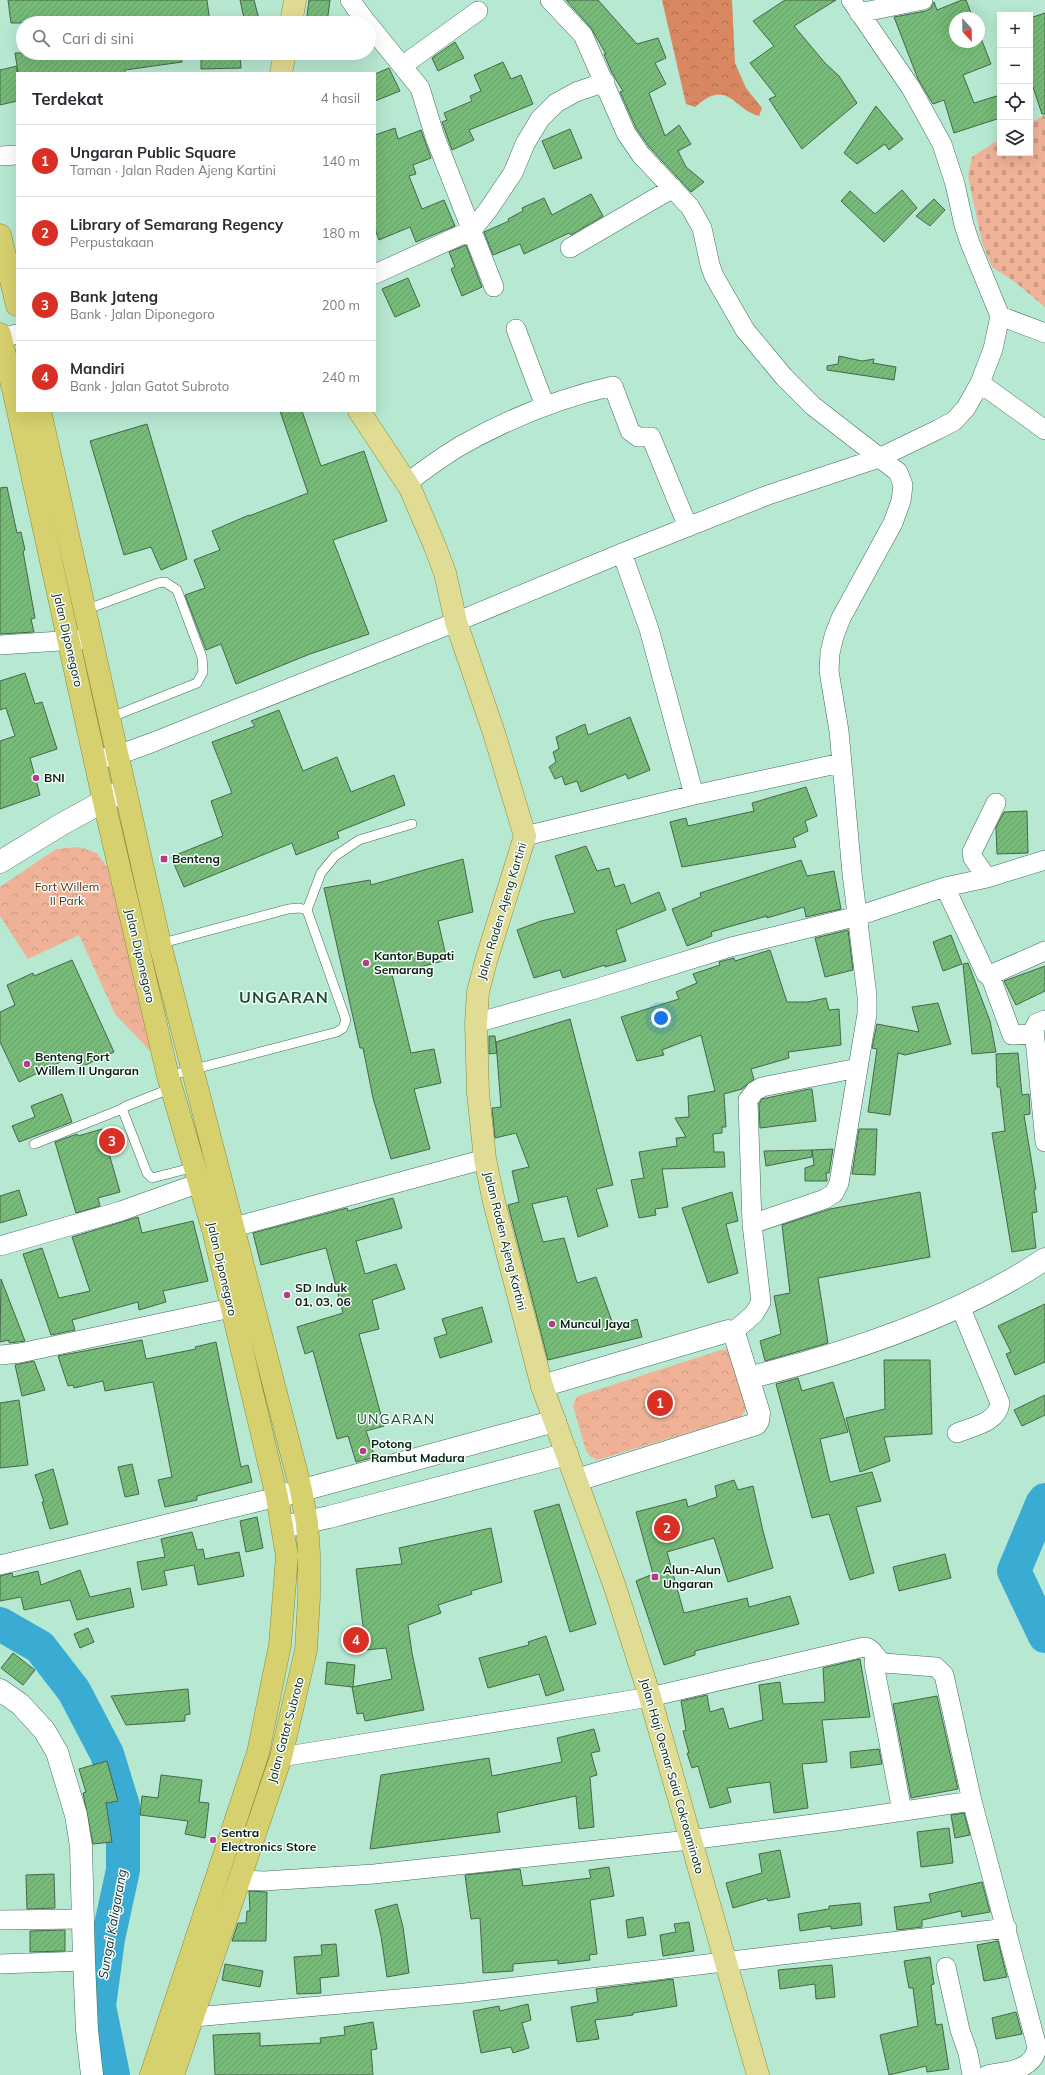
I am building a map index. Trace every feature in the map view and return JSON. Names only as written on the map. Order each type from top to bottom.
[{"type":"highway","points":[[0,234],[16,301]]},
{"type":"highway","points":[[6,335],[16,400]]},
{"type":"highway","name":"Jalan Diponegoro","points":[[18,412],[67,641],[104,802],[149,946],[192,1069],[301,1490]]},
{"type":"highway","name":"Jalan Diponegoro","points":[[40,412],[90,639],[118,755],[170,1082],[214,1233],[278,1497]]},
{"type":"highway","name":"Jalan Gatot Subroto","points":[[173,2075],[194,2017],[281,1757],[306,1650],[309,1597],[307,1523],[301,1490]]},
{"type":"highway","name":"Jalan Gatot Subroto","points":[[151,2075],[258,1753],[280,1645],[286,1566],[283,1527],[278,1497]]},
{"type":"main road","points":[[292,16],[295,0]]},
{"type":"main road","points":[[281,72],[284,60]]},
{"type":"main road","name":"Jalan Raden Ajeng Kartini","points":[[360,412],[407,482],[423,516],[445,573],[456,622],[494,733],[525,836],[486,961],[478,992],[476,1023],[478,1093],[486,1159],[494,1202],[542,1386],[577,1480]]},
{"type":"main road","name":"Jalan Haji Oemar Said Cokroaminoto","points":[[577,1480],[615,1587],[650,1697],[758,2075]]},
{"type":"street","points":[[350,0],[362,16]]},
{"type":"street","points":[[550,0],[583,35],[605,82],[618,117],[626,133],[641,155],[690,207],[702,228],[710,265],[714,276],[745,330],[784,377],[813,406],[878,458],[898,472],[903,485],[901,501],[893,523],[841,618],[830,653],[829,671],[839,731],[867,1014],[839,1183],[834,1193],[825,1199],[752,1224]]},
{"type":"street","points":[[95,760],[118,755],[456,622],[622,553],[788,488],[878,458],[954,420],[966,408],[980,383],[993,349],[1000,316],[968,237],[956,184],[942,144],[911,88],[855,7],[923,0]]},
{"type":"street","points":[[402,66],[478,11]]},
{"type":"street","points":[[376,34],[420,88],[435,137],[494,287]]},
{"type":"street","points":[[376,274],[472,230],[488,210],[513,173],[525,144],[540,118],[556,103],[576,92],[605,82]]},
{"type":"street","points":[[0,156],[16,155]]},
{"type":"street","points":[[570,248],[673,188]]},
{"type":"street","points":[[1000,316],[1045,333]]},
{"type":"street","points":[[516,329],[545,406]]},
{"type":"street","points":[[980,383],[1045,430]]},
{"type":"street","points":[[407,482],[459,447],[545,406],[570,397],[613,386],[630,432],[638,437],[651,437],[688,527]]},
{"type":"street","points":[[622,553],[649,628],[694,795]]},
{"type":"street","points":[[0,645],[90,639]]},
{"type":"street","points":[[525,836],[694,795],[841,763]]},
{"type":"street","points":[[0,862],[62,824],[124,790]]},
{"type":"street","points":[[987,878],[973,858],[972,852],[996,804]]},
{"type":"street","points":[[476,1023],[595,989],[731,947],[858,916],[945,887],[987,878],[1045,860]]},
{"type":"street","points":[[945,887],[983,970],[990,975],[1012,1035],[1040,1027],[1045,1142]]},
{"type":"street","points":[[990,975],[1045,952]]},
{"type":"street","points":[[542,1386],[728,1331],[733,1332],[754,1314],[761,1302],[752,1224],[748,1100],[755,1091],[762,1087],[858,1068]]},
{"type":"street","points":[[234,1227],[486,1159]]},
{"type":"street","points":[[0,1246],[122,1211],[197,1175]]},
{"type":"street","points":[[748,1378],[792,1367],[906,1328],[993,1291],[1045,1259]]},
{"type":"street","points":[[957,1433],[990,1420],[999,1411],[1000,1402],[960,1306]]},
{"type":"street","points":[[0,1355],[51,1346],[231,1308]]},
{"type":"street","points":[[577,1480],[752,1427],[758,1421],[759,1413],[733,1332]]},
{"type":"street","points":[[0,1565],[278,1497],[555,1421]]},
{"type":"street","points":[[283,1527],[307,1523],[567,1454]]},
{"type":"street","points":[[419,1459],[429,1491]]},
{"type":"street","points":[[281,1757],[650,1697],[864,1647],[872,1650],[875,1656],[884,1663],[936,1667],[944,1675],[972,1801],[1038,2047],[1036,2055],[1038,2061],[1022,2067],[987,2075]]},
{"type":"street","points":[[875,1656],[874,1664],[902,1811]]},
{"type":"street","points":[[0,1690],[25,1709],[44,1730],[57,1752],[76,1815],[81,1846],[87,2030],[92,2075]]},
{"type":"street","points":[[239,1880],[264,1881],[374,1874],[690,1840],[972,1801]]},
{"type":"street","points":[[0,1920],[84,1919]]},
{"type":"street","points":[[194,2017],[465,1993],[1007,1928]]},
{"type":"street","points":[[0,1964],[84,1961]]},
{"type":"street","points":[[946,1967],[959,2024],[968,2053],[972,2075]]},
{"type":"lane","points":[[84,610],[158,583],[165,582],[176,590],[202,657],[203,672],[197,683],[109,718]]},
{"type":"lane","points":[[34,1144],[122,1109],[192,1069],[337,1032],[343,1028],[346,1020],[307,910],[321,873],[334,856],[359,840],[412,824]]},
{"type":"lane","points":[[149,946],[288,909],[299,908],[307,910]]},
{"type":"lane","points":[[122,1109],[146,1173],[152,1178],[197,1175]]},
{"type":"green space","points":[[662,0],[732,0],[735,63],[746,88],[762,108],[759,116],[723,95],[715,95],[706,98],[695,107],[686,104]]},
{"type":"green space","points":[[1045,115],[1045,307],[1015,282],[992,267],[982,242],[968,176],[972,157],[997,141],[997,156],[1033,156],[1033,121]]},
{"type":"green space","name":"Fort Willem II Park","points":[[79,847],[97,853],[107,867],[155,1056],[115,1014],[79,935],[28,959],[0,916],[0,887],[56,849]]},
{"type":"green space","points":[[721,1350],[727,1350],[731,1356],[748,1405],[741,1417],[597,1460],[590,1456],[586,1451],[573,1406],[578,1396]]},
{"type":"building","points":[[8,0],[207,0],[209,16],[16,16],[16,23],[11,23]]},
{"type":"building","points":[[240,0],[254,0],[258,16],[243,16]]},
{"type":"building","points":[[309,0],[330,0],[328,16],[307,16]]},
{"type":"building","points":[[566,0],[598,0],[637,44],[658,38],[666,58],[655,63],[666,84],[649,93],[665,136],[679,125],[691,144],[678,151],[686,167],[704,182],[691,192],[650,148],[636,128],[620,92],[623,91],[612,73],[604,54],[606,54],[591,28]]},
{"type":"building","points":[[785,0],[836,0],[794,26],[825,63],[839,76],[857,103],[802,149],[769,99],[776,96],[750,63],[774,46],[753,21]]},
{"type":"building","points":[[962,0],[966,0],[971,12],[949,12],[949,48],[985,48],[991,64],[963,75],[974,103],[997,96],[997,119],[954,133],[944,100],[933,104],[918,79],[894,17],[926,11],[931,8],[934,2],[937,10]]},
{"type":"building","points":[[1045,13],[1045,114],[1042,114],[1033,87],[1033,17]]},
{"type":"building","points":[[455,42],[464,58],[438,71],[432,58]]},
{"type":"building","points":[[16,60],[182,60],[182,62],[125,70],[125,72],[18,72],[17,67],[16,101],[0,105],[0,70],[17,66]]},
{"type":"building","points":[[201,60],[240,60],[241,68],[201,69]]},
{"type":"building","points":[[503,62],[511,79],[521,75],[533,104],[469,130],[474,140],[452,150],[442,122],[447,120],[444,113],[472,101],[470,96],[481,91],[474,75]]},
{"type":"building","points":[[389,68],[400,91],[376,101],[376,74]]},
{"type":"building","points":[[876,106],[903,139],[889,150],[885,144],[857,164],[844,153]]},
{"type":"building","points":[[395,128],[398,139],[421,130],[431,158],[413,165],[416,174],[409,176],[422,209],[444,200],[455,226],[416,242],[410,227],[379,240],[376,232],[376,135]]},
{"type":"building","points":[[570,129],[582,158],[554,169],[542,141]]},
{"type":"building","points":[[902,190],[917,208],[884,242],[841,201],[850,191],[875,214]]},
{"type":"building","points":[[591,194],[603,216],[571,235],[569,233],[524,254],[520,244],[493,255],[484,232],[509,221],[508,219],[523,211],[522,208],[544,198],[552,215]]},
{"type":"building","points":[[934,199],[945,210],[930,226],[916,216]]},
{"type":"building","points":[[466,245],[482,287],[462,296],[451,269],[455,267],[449,252]]},
{"type":"building","points":[[408,278],[420,306],[395,317],[382,289]]},
{"type":"building","points":[[839,356],[862,361],[874,359],[873,363],[896,367],[894,380],[827,370],[827,366],[838,364]]},
{"type":"building","points":[[280,412],[302,412],[321,466],[364,451],[387,521],[333,540],[369,634],[310,654],[236,684],[221,644],[206,650],[185,595],[205,588],[194,560],[220,550],[212,531],[249,515],[308,493]]},
{"type":"building","points":[[147,424],[187,559],[161,570],[151,547],[124,555],[90,441]]},
{"type":"building","points":[[7,487],[17,533],[21,532],[25,550],[23,551],[35,618],[31,619],[34,632],[0,634],[0,488]]},
{"type":"building","points":[[25,673],[35,704],[42,702],[57,749],[30,758],[40,795],[0,809],[0,741],[15,736],[6,708],[0,710],[0,681]]},
{"type":"building","points":[[279,710],[303,771],[337,757],[351,792],[394,775],[405,805],[337,832],[339,838],[296,855],[292,843],[184,887],[171,857],[223,836],[211,801],[232,793],[212,742],[255,726],[251,721]]},
{"type":"building","points":[[630,717],[650,770],[628,779],[626,774],[581,792],[577,781],[565,785],[562,776],[555,779],[549,767],[556,762],[553,752],[559,749],[556,737],[585,724],[588,735]]},
{"type":"building","points":[[806,787],[817,816],[805,821],[808,831],[793,838],[796,847],[682,867],[670,822],[686,818],[688,826],[754,811],[752,803]]},
{"type":"building","points":[[1027,811],[1028,853],[997,854],[996,827],[1004,812]]},
{"type":"building","points":[[586,846],[597,871],[609,868],[615,887],[624,884],[631,904],[659,892],[666,910],[616,930],[626,961],[605,967],[605,965],[563,978],[560,970],[534,978],[517,930],[541,921],[575,913],[555,856]]},
{"type":"building","points":[[463,859],[473,912],[438,921],[447,960],[392,974],[411,1053],[434,1049],[441,1083],[414,1089],[430,1149],[391,1159],[373,1098],[363,1048],[360,1048],[324,888],[370,880],[371,885]]},
{"type":"building","points":[[801,860],[807,876],[834,871],[841,909],[806,917],[804,907],[711,932],[712,936],[687,946],[672,909],[701,897],[700,893]]},
{"type":"building","points":[[848,930],[853,970],[825,977],[815,938]]},
{"type":"building","points":[[951,935],[962,964],[943,971],[933,942]]},
{"type":"building","points":[[770,950],[787,1002],[808,1002],[826,998],[829,1010],[839,1009],[841,1045],[788,1052],[789,1058],[751,1069],[754,1079],[742,1089],[724,1094],[726,1127],[722,1127],[722,1133],[713,1134],[714,1152],[724,1152],[725,1167],[662,1169],[668,1207],[655,1209],[656,1215],[639,1218],[631,1180],[644,1178],[639,1152],[677,1146],[676,1138],[686,1137],[675,1118],[689,1117],[688,1096],[715,1091],[701,1035],[662,1050],[664,1055],[637,1061],[621,1017],[679,999],[676,992],[697,983],[693,974],[720,965],[719,962],[734,958],[735,961]]},
{"type":"building","points":[[72,960],[114,1052],[81,1067],[75,1055],[19,1082],[0,1042],[0,1012],[15,1005],[7,985],[33,973],[34,976]]},
{"type":"building","points":[[968,963],[990,1021],[996,1052],[972,1054],[963,964]]},
{"type":"building","points":[[1045,966],[1045,991],[1016,1005],[1004,981]]},
{"type":"building","points":[[938,1003],[951,1044],[905,1055],[898,1053],[890,1115],[868,1112],[877,1049],[872,1048],[877,1024],[919,1032],[912,1007]]},
{"type":"building","points":[[570,1019],[613,1185],[596,1189],[608,1226],[578,1237],[567,1196],[532,1204],[543,1242],[564,1238],[577,1283],[596,1277],[614,1327],[637,1319],[642,1337],[548,1360],[508,1205],[519,1202],[512,1171],[529,1167],[516,1133],[495,1138],[492,1108],[501,1107],[496,1042]]},
{"type":"building","points":[[489,1036],[495,1036],[497,1053],[489,1054]]},
{"type":"building","points":[[1018,1053],[1022,1095],[1029,1094],[1030,1114],[1024,1115],[1036,1189],[1034,1190],[1037,1212],[1032,1213],[1036,1248],[1012,1252],[992,1133],[1005,1131],[1000,1087],[997,1087],[996,1054]]},
{"type":"building","points":[[812,1089],[816,1121],[760,1128],[759,1104],[762,1099]]},
{"type":"building","points":[[62,1094],[72,1122],[19,1142],[12,1126],[35,1117],[31,1106]]},
{"type":"building","points":[[102,1129],[120,1192],[98,1198],[100,1206],[76,1213],[55,1142],[77,1134],[78,1136]]},
{"type":"building","points":[[859,1129],[877,1129],[875,1175],[852,1174]]},
{"type":"building","points":[[833,1149],[829,1173],[826,1173],[827,1181],[805,1181],[805,1168],[814,1165],[812,1150]]},
{"type":"building","points":[[812,1150],[812,1157],[766,1166],[764,1151]]},
{"type":"building","points":[[19,1190],[27,1215],[0,1223],[0,1196]]},
{"type":"building","points":[[732,1192],[738,1221],[726,1224],[738,1273],[708,1283],[682,1208]]},
{"type":"building","points":[[920,1192],[930,1257],[818,1278],[828,1343],[765,1361],[760,1341],[781,1334],[774,1296],[790,1293],[782,1225],[830,1209]]},
{"type":"building","points":[[393,1198],[402,1228],[356,1241],[365,1274],[396,1264],[405,1289],[372,1300],[379,1329],[359,1334],[384,1426],[366,1431],[375,1457],[356,1462],[348,1436],[337,1439],[313,1351],[305,1354],[297,1327],[343,1313],[326,1248],[261,1265],[253,1233],[347,1208],[348,1211]]},
{"type":"building","points":[[138,1217],[142,1233],[193,1221],[208,1281],[163,1291],[166,1302],[139,1310],[138,1302],[72,1320],[75,1330],[51,1335],[23,1254],[42,1248],[59,1298],[90,1291],[72,1237]]},
{"type":"building","points":[[1,1279],[25,1341],[9,1343],[9,1340],[0,1342]]},
{"type":"building","points":[[1045,1304],[1045,1362],[1015,1375],[1006,1354],[1011,1352],[998,1326]]},
{"type":"building","points":[[482,1307],[492,1342],[440,1358],[434,1338],[447,1334],[442,1319]]},
{"type":"building","points":[[142,1340],[146,1359],[196,1349],[195,1347],[216,1342],[241,1467],[248,1465],[252,1482],[197,1496],[197,1500],[165,1507],[158,1480],[172,1477],[153,1382],[105,1391],[103,1381],[74,1388],[73,1385],[68,1386],[58,1356]]},
{"type":"building","points":[[884,1360],[930,1360],[932,1434],[884,1437],[890,1461],[860,1472],[846,1418],[885,1409]]},
{"type":"building","points":[[34,1361],[45,1390],[22,1396],[15,1365]]},
{"type":"building","points":[[798,1378],[802,1391],[833,1382],[848,1432],[820,1439],[830,1482],[872,1472],[881,1501],[856,1507],[874,1573],[850,1580],[829,1514],[812,1518],[776,1384]]},
{"type":"building","points":[[1045,1395],[1045,1415],[1022,1426],[1014,1410]]},
{"type":"building","points":[[19,1400],[28,1465],[0,1468],[0,1403]]},
{"type":"building","points":[[132,1464],[139,1494],[125,1497],[118,1467]]},
{"type":"building","points":[[53,1469],[68,1524],[50,1529],[42,1502],[44,1502],[35,1475]]},
{"type":"building","points":[[734,1480],[738,1490],[753,1486],[773,1568],[728,1582],[714,1538],[667,1552],[684,1613],[747,1598],[749,1607],[790,1596],[799,1624],[695,1651],[695,1655],[664,1665],[636,1581],[653,1574],[636,1512],[686,1499],[688,1507],[717,1497],[715,1486]]},
{"type":"building","points":[[559,1504],[596,1624],[570,1632],[534,1511]]},
{"type":"building","points":[[257,1517],[263,1548],[246,1552],[240,1521]]},
{"type":"building","points":[[491,1528],[502,1582],[471,1591],[472,1594],[438,1605],[441,1613],[408,1625],[412,1653],[424,1710],[365,1721],[363,1713],[357,1714],[352,1687],[392,1679],[386,1648],[366,1650],[356,1569],[402,1564],[399,1548]]},
{"type":"building","points":[[192,1532],[197,1550],[203,1549],[205,1559],[239,1552],[244,1576],[198,1585],[194,1565],[164,1571],[167,1585],[142,1590],[137,1562],[165,1557],[161,1539]]},
{"type":"building","points":[[945,1554],[951,1578],[899,1591],[893,1567]]},
{"type":"building","points":[[80,1570],[90,1597],[130,1588],[134,1607],[77,1620],[70,1600],[24,1610],[21,1597],[0,1601],[0,1576],[12,1573],[13,1577],[38,1571],[41,1585]]},
{"type":"building","points":[[88,1628],[94,1642],[80,1648],[74,1634]]},
{"type":"building","points":[[546,1636],[564,1690],[546,1696],[539,1674],[488,1688],[479,1658],[529,1645],[528,1642]]},
{"type":"building","points":[[13,1653],[35,1670],[23,1685],[1,1668]]},
{"type":"building","points":[[860,1659],[870,1717],[822,1720],[827,1762],[802,1764],[808,1808],[774,1813],[770,1782],[727,1788],[731,1802],[710,1808],[698,1766],[692,1768],[687,1753],[689,1753],[683,1731],[686,1730],[681,1701],[707,1695],[710,1712],[723,1708],[729,1729],[763,1720],[759,1685],[780,1682],[783,1704],[825,1702],[823,1668]]},
{"type":"building","points":[[327,1662],[355,1665],[353,1687],[325,1684]]},
{"type":"building","points":[[188,1689],[190,1714],[185,1715],[185,1721],[126,1725],[111,1696]]},
{"type":"building","points":[[937,1696],[958,1789],[911,1798],[893,1704]]},
{"type":"building","points":[[594,1729],[600,1751],[591,1753],[597,1775],[590,1777],[594,1827],[579,1829],[576,1796],[497,1813],[500,1832],[370,1849],[381,1775],[489,1758],[492,1776],[562,1762],[557,1738]]},
{"type":"building","points":[[879,1749],[882,1764],[851,1768],[850,1752]]},
{"type":"building","points":[[107,1761],[118,1801],[106,1803],[112,1842],[93,1844],[83,1793],[86,1792],[79,1769]]},
{"type":"building","points":[[161,1775],[202,1780],[199,1802],[209,1803],[205,1838],[185,1834],[188,1821],[140,1815],[142,1796],[158,1798]]},
{"type":"building","points":[[964,1813],[970,1835],[955,1838],[951,1815]]},
{"type":"building","points":[[949,1828],[953,1863],[921,1867],[917,1832]]},
{"type":"building","points":[[780,1850],[790,1897],[768,1901],[767,1898],[733,1908],[726,1883],[762,1873],[759,1854]]},
{"type":"building","points":[[609,1867],[614,1896],[590,1900],[597,1954],[589,1955],[590,1960],[558,1964],[558,1960],[513,1964],[513,1971],[483,1973],[480,1918],[471,1919],[465,1875],[520,1869],[523,1886],[591,1878],[589,1870]]},
{"type":"building","points":[[54,1874],[55,1908],[27,1909],[26,1875]]},
{"type":"building","points":[[982,1882],[990,1912],[962,1917],[961,1911],[922,1920],[922,1927],[897,1930],[894,1907],[931,1902],[929,1894]]},
{"type":"building","points":[[249,1891],[267,1892],[266,1941],[232,1941],[238,1923],[246,1923],[247,1911],[250,1911]]},
{"type":"building","points":[[860,1903],[862,1925],[831,1929],[831,1926],[800,1931],[798,1914],[829,1909],[829,1906]]},
{"type":"building","points":[[397,1904],[403,1927],[409,1973],[387,1977],[381,1936],[375,1910]]},
{"type":"building","points":[[643,1917],[646,1935],[628,1938],[626,1920]]},
{"type":"building","points":[[689,1922],[694,1951],[663,1956],[660,1935],[676,1932],[674,1924]]},
{"type":"building","points":[[65,1930],[65,1951],[30,1952],[30,1931]]},
{"type":"building","points":[[998,1941],[1007,1977],[984,1981],[977,1945]]},
{"type":"building","points":[[336,1944],[339,1976],[320,1978],[321,1993],[297,1994],[294,1957],[322,1955],[321,1945]]},
{"type":"building","points":[[930,1957],[934,1984],[931,1985],[936,2025],[942,2024],[949,2069],[927,2072],[926,2066],[889,2075],[880,2035],[918,2026],[913,1988],[909,1988],[904,1961]]},
{"type":"building","points":[[225,1964],[263,1971],[260,1987],[222,1980]]},
{"type":"building","points":[[832,1965],[835,1997],[816,1999],[815,1984],[780,1989],[778,1970]]},
{"type":"building","points":[[673,1979],[677,2006],[633,2013],[633,2015],[595,2020],[599,2039],[577,2042],[571,2007],[598,2002],[596,1989]]},
{"type":"building","points":[[528,2004],[531,2020],[522,2023],[529,2048],[513,2053],[511,2047],[481,2053],[473,2011],[499,2006],[500,2011]]},
{"type":"building","points":[[1016,2012],[1022,2034],[996,2039],[992,2018]]},
{"type":"building","points":[[373,2022],[377,2049],[371,2050],[373,2075],[215,2075],[213,2035],[260,2033],[260,2046],[321,2043],[320,2038],[345,2035],[344,2027]]},
{"type":"waterway","points":[[1045,1500],[1014,1571],[1045,1636]]},
{"type":"waterway","name":"Sungai Kaligarang","points":[[0,1624],[40,1647],[74,1691],[107,1754],[123,1806],[123,1870],[108,1939],[99,2006],[113,2075]]},
{"type":"place","name":"BNI","points":[[36,778]]},
{"type":"place","name":"Benteng","points":[[164,859]]},
{"type":"place","name":"Kantor Bupati Semarang","points":[[366,963]]},
{"type":"place","name":"Benteng Fort Willem II Ungaran","points":[[27,1064]]},
{"type":"place","name":"Bank Jateng","points":[[112,1141]]},
{"type":"place","name":"SD Induk 01, 03, 06","points":[[287,1295]]},
{"type":"place","name":"Muncul Jaya","points":[[552,1324]]},
{"type":"place","name":"Ungaran Public Square","points":[[660,1403]]},
{"type":"place","name":"Potong Rambut Madura","points":[[363,1451]]},
{"type":"place","name":"Library of Semarang Regency","points":[[667,1528]]},
{"type":"place","name":"Alun-Alun Ungaran","points":[[655,1577]]},
{"type":"place","name":"Mandiri","points":[[356,1640]]},
{"type":"place","name":"Sentra Electronics Store","points":[[213,1840]]},
{"type":"district","name":"UNGARAN","points":[[284,997]]},
{"type":"district","name":"UNGARAN","points":[[396,1419]]}]
